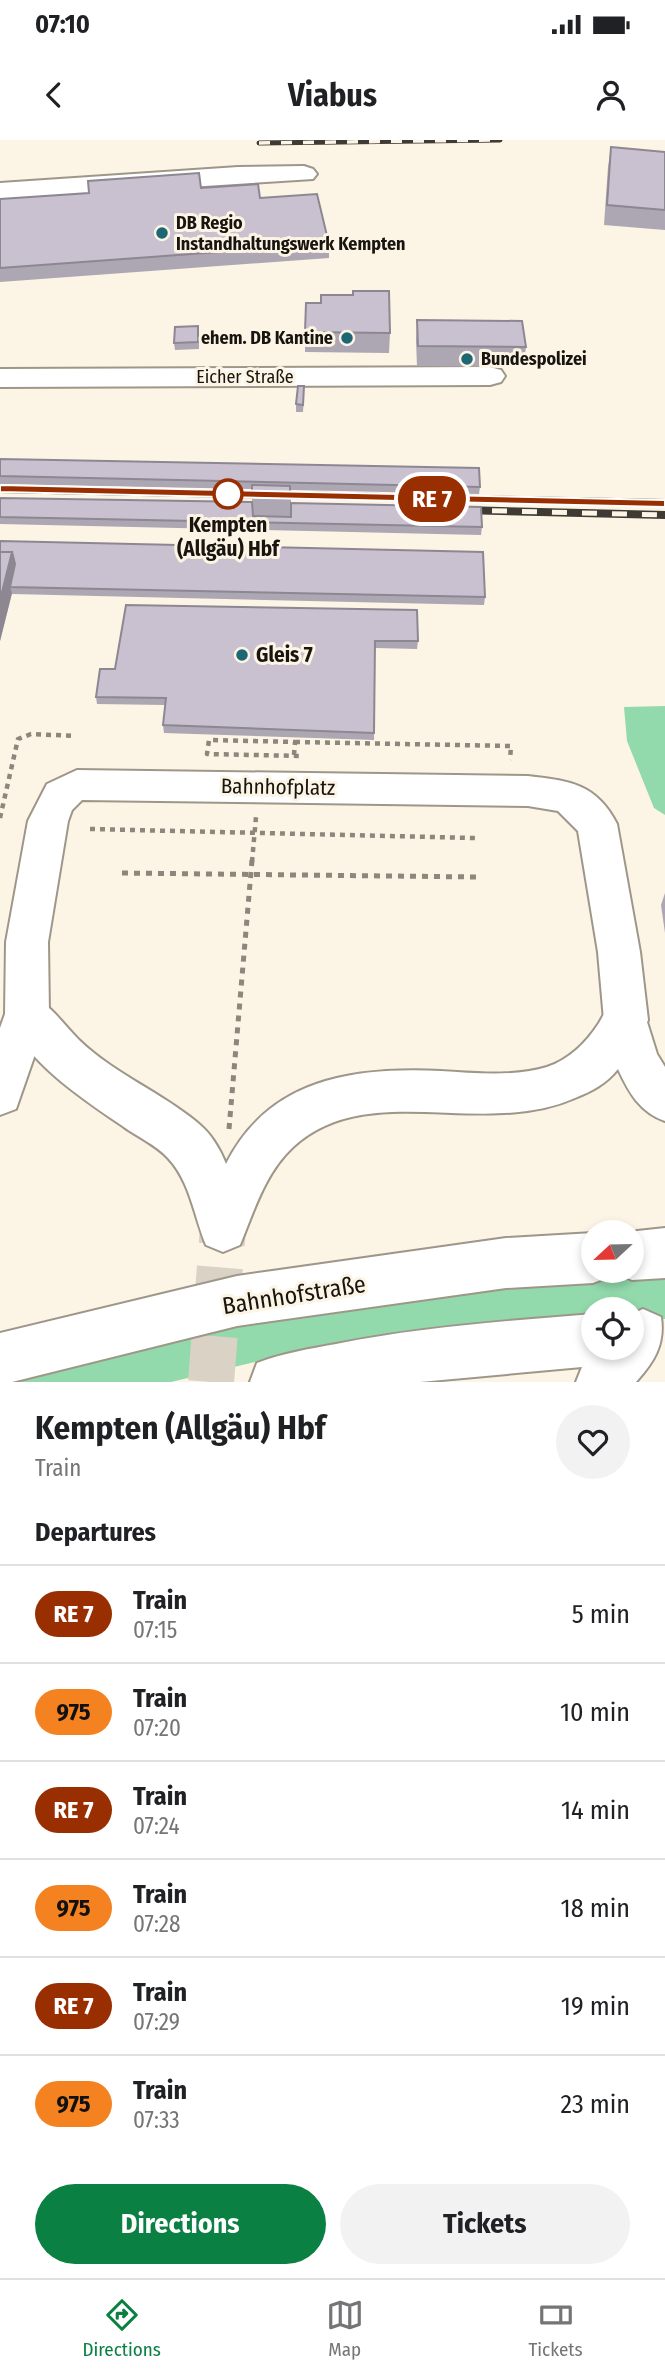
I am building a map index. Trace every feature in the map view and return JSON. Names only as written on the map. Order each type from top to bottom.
[{"type":"street","points":[[0,191],[238,175],[304,174]]},
{"type":"street","name":"Eicher Straße","points":[[0,378],[490,376]]},
{"type":"street","name":"Bahnhofplatz","points":[[0,1094],[27,1014],[14,923],[50,813],[60,795],[77,785],[261,769],[528,791],[569,797],[597,824],[619,952],[626,1020],[637,1065],[649,1084],[665,1100]]},
{"type":"street","points":[[27,1014],[65,1056],[124,1101],[183,1140],[202,1163],[223,1228],[244,1173],[277,1131],[310,1107],[339,1096],[378,1091],[530,1093],[541,1090],[561,1084],[584,1072],[608,1049],[626,1020]]},
{"type":"street","points":[[644,1254],[665,1253]]},
{"type":"street","name":"Bahnhofstraße","points":[[0,1359],[237,1301],[506,1264],[581,1259]]},
{"type":"street","points":[[602,1382],[647,1336]]},
{"type":"street","points":[[276,1382],[371,1373],[454,1351],[581,1341]]},
{"type":"path","points":[[0,818],[18,739],[31,734],[76,736]]},
{"type":"path","points":[[228,1140],[265,738]]},
{"type":"path","points":[[295,742],[294,755],[207,754],[209,740],[265,738],[295,742],[511,746]]},
{"type":"path","points":[[90,829],[475,838]]},
{"type":"path","points":[[122,873],[478,877]]},
{"type":"green space","points":[[665,706],[665,815],[654,808],[627,741],[624,707]]},
{"type":"green space","points":[[665,1276],[665,1319],[644,1320],[644,1297],[581,1297],[581,1324],[444,1333],[276,1357],[171,1382],[6,1382],[232,1323],[512,1286],[581,1281],[644,1283],[644,1277]]},
{"type":"building","points":[[611,147],[665,152],[665,210],[607,205]]},
{"type":"building","name":"DB Regio Instandhaltungswerk Kempten","points":[[199,173],[201,188],[258,184],[260,198],[317,194],[329,244],[0,268],[0,199],[89,193],[88,181]]},
{"type":"building","points":[[353,291],[389,291],[390,333],[305,332],[306,303],[321,303],[321,295],[353,295]]},
{"type":"building","points":[[417,320],[522,321],[526,347],[418,346]]},
{"type":"building","points":[[198,326],[198,342],[174,343],[175,327]]},
{"type":"building","points":[[298,386],[304,386],[303,405],[296,404]]},
{"type":"building","points":[[0,459],[479,468],[480,487],[0,476]]},
{"type":"building","points":[[252,485],[290,486],[290,494],[252,493]]},
{"type":"building","points":[[0,498],[252,502],[253,516],[291,517],[291,503],[481,507],[482,527],[0,517]]},
{"type":"building","points":[[0,541],[483,552],[485,597],[10,587],[15,564],[12,552],[0,552]]},
{"type":"building","points":[[0,552],[12,552],[0,600]]},
{"type":"building","points":[[126,605],[417,610],[418,641],[375,641],[374,733],[163,725],[166,698],[96,697],[100,669],[115,669]]},
{"type":"tunnel","points":[[211,1382],[223,1228]]},
{"type":"railway","points":[[259,143],[500,140]]},
{"type":"railway","points":[[0,489],[665,503]]},
{"type":"railway","points":[[462,510],[665,515]]},
{"type":"train","points":[[0,489],[665,503]]},
{"type":"place","name":"DB Regio Instandhaltungswerk Kempten","points":[[162,233]]},
{"type":"place","name":"ehem. DB Kantine","points":[[347,338]]},
{"type":"place","name":"Bundespolizei","points":[[467,359]]},
{"type":"place","name":"Kempten (Allgäu) Hbf","points":[[228,494]]},
{"type":"place","name":"Gleis 7","points":[[242,655]]}]
